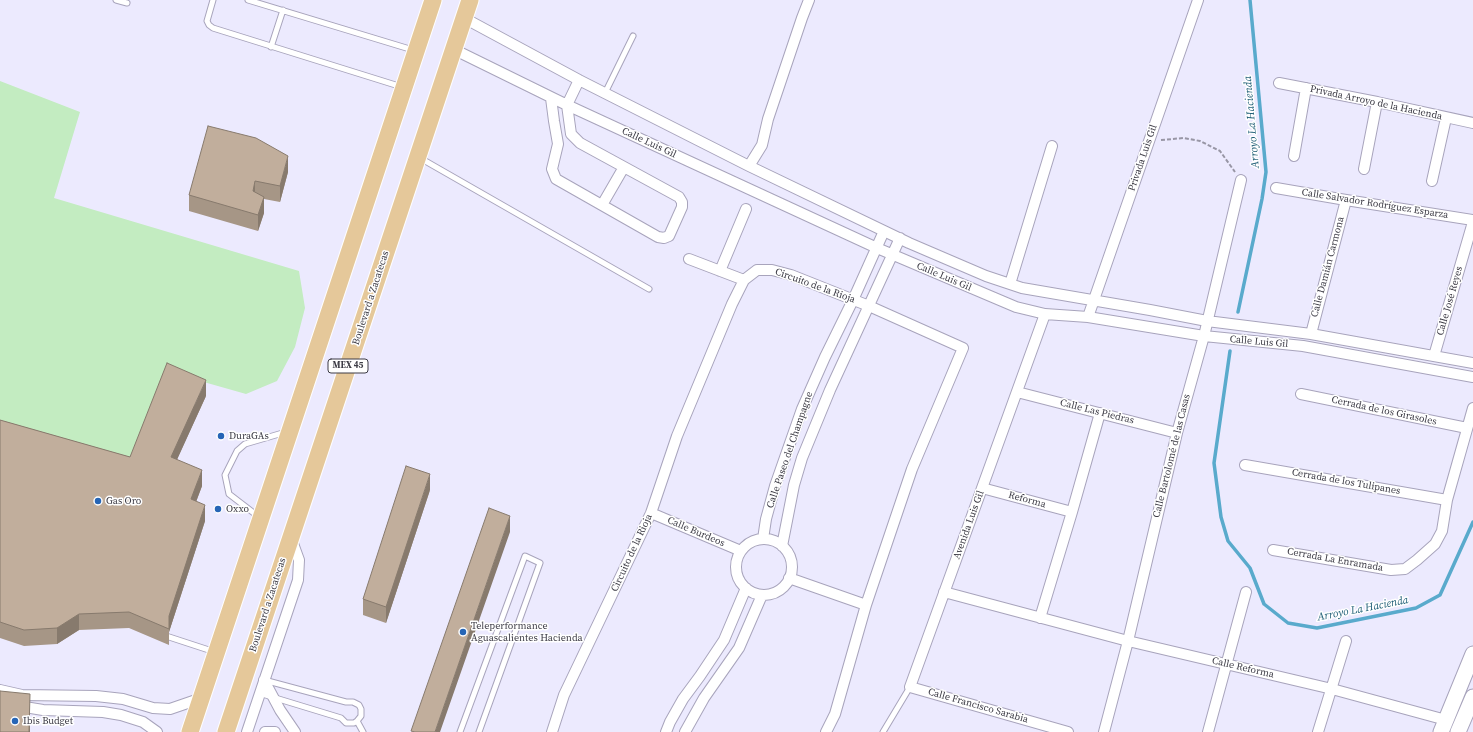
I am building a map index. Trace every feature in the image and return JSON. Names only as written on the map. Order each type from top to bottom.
[{"type":"main road","name":"MEX 45","points":[[190,732],[218,653],[289,431],[433,0]]},
{"type":"main road","name":"Boulevard a Zacatecas","points":[[226,732],[470,0]]},
{"type":"main road","points":[[1443,726],[1473,654]]},
{"type":"main road","points":[[1458,732],[1473,697]]},
{"type":"street","points":[[749,166],[762,145],[768,118],[809,0]]},
{"type":"street","name":"Privada Luis Gil","points":[[1088,317],[1198,0]]},
{"type":"street","name":"Calle Luis Gil","points":[[464,18],[579,80],[749,166],[884,232],[986,276],[1022,288],[1207,321],[1310,334],[1473,363]]},
{"type":"street","name":"Calle Luis Gil","points":[[454,49],[551,98],[892,255],[1016,307],[1045,314],[1088,317],[1204,336],[1303,346],[1473,377]]},
{"type":"street","points":[[551,98],[558,144],[552,169],[556,178],[658,237],[664,238],[669,236],[682,207],[682,202],[679,197],[580,143],[571,134],[568,105],[579,80]]},
{"type":"street","name":"Privada Arroyo de la Hacienda","points":[[1279,83],[1473,123]]},
{"type":"street","points":[[1294,156],[1306,88]]},
{"type":"street","points":[[1364,169],[1377,102]]},
{"type":"street","points":[[1432,181],[1446,118]]},
{"type":"street","points":[[1010,284],[1052,146]]},
{"type":"street","points":[[602,205],[624,167]]},
{"type":"street","name":"Calle Bartolomé de las Casas","points":[[1104,732],[1128,641],[1177,433],[1204,336],[1241,180]]},
{"type":"street","name":"Calle Salvador Rodríguez Esparza","points":[[1276,188],[1473,221]]},
{"type":"street","name":"Calle Damián Carmona","points":[[1310,334],[1346,200]]},
{"type":"street","points":[[720,271],[746,208]]},
{"type":"street","name":"Calle José Reyes","points":[[1434,356],[1473,221]]},
{"type":"street","name":"Calle Paseo del Champagne","points":[[763,539],[766,519],[775,486],[802,410],[884,232]]},
{"type":"street","name":"Calle Paseo del Champagne","points":[[782,546],[794,485],[802,458],[830,390],[900,238]]},
{"type":"street","points":[[689,260],[744,280]]},
{"type":"street","name":"Circuito de la Rioja","points":[[552,732],[564,695],[652,513],[677,436],[732,304],[744,280],[757,270],[772,270],[791,275],[868,306],[963,348],[912,469],[866,605],[835,714],[826,732]]},
{"type":"street","name":"Avenida Luis Gil","points":[[910,687],[1045,314]]},
{"type":"street","name":"Calle Las Piedras","points":[[1017,392],[1177,433]]},
{"type":"street","name":"Cerrada de los Girasoles","points":[[1301,394],[1470,424]]},
{"type":"street","name":"Cerrada La Enramada","points":[[1273,550],[1391,570],[1405,568],[1427,552],[1442,531],[1447,500],[1470,424],[1473,408]]},
{"type":"street","points":[[1040,618],[1100,413]]},
{"type":"street","name":"Cerrada de los Tulipanes","points":[[1245,465],[1447,500]]},
{"type":"street","name":"Reforma","points":[[982,488],[1072,512]]},
{"type":"street","name":"Calle Burdeos","points":[[652,513],[741,551]]},
{"type":"street","points":[[246,732],[298,580],[299,560],[291,537]]},
{"type":"street","points":[[763,539],[770,540],[782,546],[788,553],[792,570],[785,585],[778,591],[762,595],[753,593],[740,582],[736,570],[737,558],[747,545],[754,541],[763,539]]},
{"type":"street","points":[[789,578],[866,605]]},
{"type":"street","points":[[666,732],[683,699],[724,640],[746,588]]},
{"type":"street","name":"Calle Reforma","points":[[944,592],[1128,641],[1332,689],[1443,726]]},
{"type":"street","points":[[1208,732],[1246,592]]},
{"type":"street","points":[[685,732],[704,698],[740,648],[762,595]]},
{"type":"street","points":[[1318,732],[1346,641]]},
{"type":"street","points":[[264,680],[295,732]]},
{"type":"street","name":"Calle Francisco Sarabia","points":[[910,687],[1068,732]]},
{"type":"street","points":[[0,690],[22,695],[96,696],[123,699],[153,708],[170,709],[202,698]]},
{"type":"street","points":[[121,715],[123,699]]},
{"type":"street","points":[[0,703],[43,710],[103,712],[121,715],[143,722],[157,732]]},
{"type":"street","points":[[265,732],[276,732]]},
{"type":"lane","points":[[116,0],[127,3]]},
{"type":"lane","points":[[213,0],[207,21],[213,28],[404,88]]},
{"type":"lane","points":[[248,0],[416,51]]},
{"type":"lane","points":[[271,47],[283,10]]},
{"type":"lane","points":[[605,93],[634,36]]},
{"type":"lane","points":[[418,157],[649,289]]},
{"type":"lane","points":[[261,519],[229,494],[225,474],[237,451],[245,444],[289,431]]},
{"type":"lane","points":[[460,732],[525,556],[540,563],[479,732]]},
{"type":"lane","points":[[156,632],[218,653]]},
{"type":"lane","points":[[259,693],[341,718],[346,722],[354,723],[361,716],[361,708],[353,702],[346,702],[264,680]]},
{"type":"lane","name":"Avenida Luis Gil","points":[[882,732],[910,687]]},
{"type":"lane","points":[[357,721],[363,732]]},
{"type":"path","points":[[1149,141],[1184,138],[1200,141],[1220,152],[1241,180]]},
{"type":"green space","points":[[0,81],[80,112],[54,198],[299,271],[305,308],[295,347],[277,381],[246,394],[165,371],[132,467],[0,427]]},
{"type":"building","points":[[208,126],[256,138],[288,156],[280,186],[255,181],[253,191],[264,197],[258,215],[189,195]]},
{"type":"building","name":"Gas Oro","points":[[167,363],[206,380],[171,457],[202,470],[191,499],[205,505],[169,616],[169,629],[129,612],[79,614],[57,628],[24,630],[0,622],[0,420],[130,457]]},
{"type":"building","points":[[406,466],[430,474],[386,607],[363,599]]},
{"type":"building","name":"Teleperformance Aguascalientes Hacienda","points":[[489,508],[510,516],[435,732],[411,731]]},
{"type":"building","points":[[0,691],[30,694],[29,732],[0,732]]},
{"type":"waterway","name":"Arroyo La Hacienda","points":[[1238,312],[1262,199],[1266,172],[1250,0]]},
{"type":"waterway","name":"Arroyo La Hacienda","points":[[1230,351],[1214,463],[1221,517],[1228,541],[1250,568],[1264,604],[1288,623],[1317,628],[1416,608],[1440,595],[1473,522]]},
{"type":"place","name":"DuraGAs","points":[[221,436]]},
{"type":"place","name":"Gas Oro","points":[[98,501]]},
{"type":"place","name":"Oxxo","points":[[218,509]]},
{"type":"place","name":"Teleperformance Aguascalientes Hacienda","points":[[463,632]]},
{"type":"place","name":"Ibis Budget","points":[[15,721]]}]
